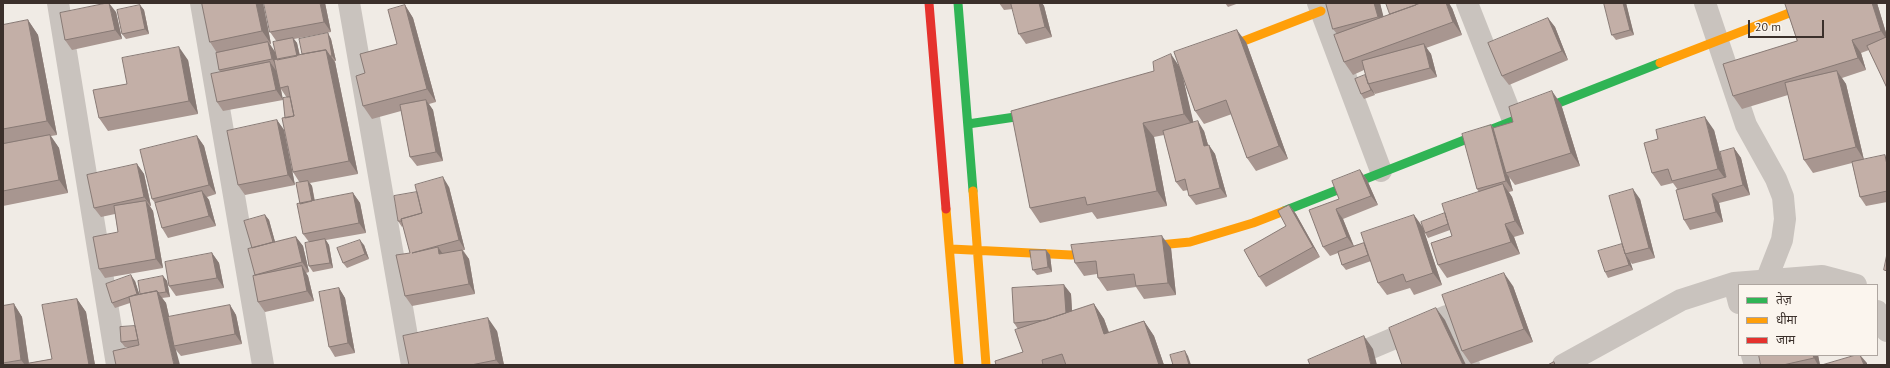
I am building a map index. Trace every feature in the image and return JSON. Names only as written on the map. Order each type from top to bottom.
[{"type":"street","points":[[58,3],[117,365]]},
{"type":"street","points":[[200,3],[263,365]]},
{"type":"street","points":[[349,3],[412,365]]},
{"type":"street","points":[[929,3],[951,249],[959,365]]},
{"type":"street","points":[[958,3],[986,365]]},
{"type":"street","points":[[1467,3],[1513,120]]},
{"type":"street","points":[[1705,3],[1746,126],[1776,180],[1783,197],[1786,219],[1782,240],[1766,281]]},
{"type":"street","points":[[1130,248],[1190,242],[1253,223],[1381,171],[1815,3]]},
{"type":"street","points":[[1210,54],[1319,7],[1381,171]]},
{"type":"street","points":[[968,124],[1054,111]]},
{"type":"street","points":[[951,249],[1071,255],[1115,250]]},
{"type":"street","points":[[1758,284],[1766,281],[1822,276],[1852,284]]},
{"type":"street","points":[[1563,365],[1681,300],[1736,293]]},
{"type":"street","points":[[1878,312],[1882,317],[1887,331]]},
{"type":"street","points":[[1331,365],[1447,316],[1469,365]]},
{"type":"building","points":[[109,3],[115,30],[65,40],[60,13]]},
{"type":"building","points":[[202,3],[256,3],[262,31],[210,42]]},
{"type":"building","points":[[264,3],[320,3],[324,22],[270,32]]},
{"type":"building","points":[[1011,3],[1039,3],[1045,27],[1019,34]]},
{"type":"building","points":[[1326,3],[1374,3],[1378,17],[1333,29]]},
{"type":"building","points":[[1386,3],[1416,3],[1416,5],[1390,14]]},
{"type":"building","points":[[1421,3],[1446,3],[1453,22],[1344,62],[1334,35]]},
{"type":"building","points":[[1604,3],[1623,3],[1630,30],[1612,35]]},
{"type":"building","points":[[1785,3],[1872,3],[1881,31],[1852,40],[1858,58],[1733,96],[1723,64],[1797,41]]},
{"type":"building","points":[[140,5],[145,29],[122,34],[117,10]]},
{"type":"building","points":[[405,5],[427,89],[363,106],[356,76],[365,73],[360,54],[397,44],[388,10]]},
{"type":"building","points":[[1548,18],[1562,51],[1502,76],[1488,43]]},
{"type":"building","points":[[28,20],[47,121],[3,129],[3,25]]},
{"type":"building","points":[[1237,30],[1279,146],[1247,158],[1226,100],[1195,111],[1174,52]]},
{"type":"building","points":[[328,33],[332,56],[330,56],[326,50],[302,54],[299,39]]},
{"type":"building","points":[[1887,37],[1887,88],[1867,46]]},
{"type":"building","points":[[293,38],[297,56],[277,60],[273,42]]},
{"type":"building","points":[[268,42],[272,59],[219,70],[216,53]]},
{"type":"building","points":[[1424,44],[1430,68],[1368,84],[1362,61]]},
{"type":"building","points":[[179,47],[189,101],[99,118],[93,90],[127,84],[122,58]]},
{"type":"building","points":[[326,50],[349,161],[293,172],[282,118],[294,116],[288,86],[280,88],[274,60]]},
{"type":"building","points":[[1171,54],[1184,114],[1143,123],[1157,191],[1087,205],[1085,197],[1030,208],[1011,111],[1154,71],[1153,62]]},
{"type":"building","points":[[270,62],[276,90],[217,102],[211,74]]},
{"type":"building","points":[[1837,71],[1856,147],[1804,160],[1785,83]]},
{"type":"building","points":[[1365,75],[1371,90],[1361,94],[1355,79]]},
{"type":"building","points":[[1552,91],[1571,153],[1506,173],[1493,128],[1513,122],[1509,107]]},
{"type":"building","points":[[290,97],[294,116],[285,118],[283,98]]},
{"type":"building","points":[[426,100],[436,152],[410,157],[400,105]]},
{"type":"building","points":[[1705,117],[1718,169],[1672,181],[1668,169],[1652,173],[1644,143],[1658,139],[1656,130]]},
{"type":"building","points":[[277,120],[288,175],[238,185],[227,131]]},
{"type":"building","points":[[1198,121],[1204,146],[1209,145],[1220,188],[1189,196],[1185,179],[1176,182],[1163,131]]},
{"type":"building","points":[[1491,125],[1506,181],[1477,189],[1462,134]]},
{"type":"building","points":[[50,135],[59,180],[3,191],[3,144]]},
{"type":"building","points":[[197,136],[209,185],[152,199],[140,150]]},
{"type":"building","points":[[1734,148],[1743,185],[1712,194],[1716,212],[1684,220],[1676,190],[1726,177],[1720,152]]},
{"type":"building","points":[[1885,155],[1887,165],[1887,191],[1860,197],[1852,162]]},
{"type":"building","points":[[137,164],[144,197],[94,208],[87,175]]},
{"type":"building","points":[[1360,170],[1371,196],[1336,209],[1347,237],[1323,247],[1309,210],[1339,199],[1332,181]]},
{"type":"building","points":[[443,177],[459,240],[412,253],[438,247],[439,254],[462,250],[469,284],[405,296],[396,255],[410,253],[401,219],[422,213],[415,185]]},
{"type":"building","points":[[308,181],[312,201],[300,204],[296,183]]},
{"type":"building","points":[[1503,184],[1515,221],[1505,224],[1511,242],[1438,265],[1431,243],[1452,236],[1442,204]]},
{"type":"building","points":[[1633,189],[1649,248],[1625,254],[1609,196]]},
{"type":"building","points":[[202,191],[209,216],[162,228],[155,203]]},
{"type":"building","points":[[417,192],[422,213],[401,219],[402,221],[398,221],[394,196]]},
{"type":"building","points":[[353,193],[359,223],[303,234],[297,204]]},
{"type":"building","points":[[146,201],[156,259],[99,269],[93,237],[118,232],[114,206]]},
{"type":"building","points":[[1289,205],[1313,247],[1259,277],[1244,250],[1286,226],[1278,211]]},
{"type":"building","points":[[1445,213],[1448,224],[1425,233],[1421,222]]},
{"type":"building","points":[[265,215],[273,242],[252,248],[244,221]]},
{"type":"building","points":[[1414,215],[1433,273],[1406,282],[1403,274],[1378,283],[1361,233]]},
{"type":"building","points":[[1162,236],[1168,283],[1136,286],[1134,274],[1098,278],[1096,261],[1075,263],[1071,245]]},
{"type":"building","points":[[296,237],[302,262],[255,275],[248,249]]},
{"type":"building","points":[[325,239],[330,263],[309,266],[305,243]]},
{"type":"building","points":[[360,240],[365,254],[343,263],[337,248]]},
{"type":"building","points":[[1364,243],[1368,255],[1342,265],[1338,252]]},
{"type":"building","points":[[1622,244],[1629,265],[1605,272],[1598,251]]},
{"type":"building","points":[[1030,250],[1046,250],[1048,267],[1033,270]]},
{"type":"building","points":[[212,253],[217,278],[169,286],[165,262]]},
{"type":"building","points":[[1887,254],[1887,271],[1884,270]]},
{"type":"building","points":[[302,266],[307,291],[258,302],[253,276]]},
{"type":"building","points":[[1504,273],[1524,329],[1462,351],[1442,295]]},
{"type":"building","points":[[131,275],[137,294],[112,303],[106,284]]},
{"type":"building","points":[[163,276],[166,292],[159,293],[157,291],[140,294],[138,281]]},
{"type":"building","points":[[1064,285],[1066,313],[1045,320],[1014,323],[1012,288]]},
{"type":"building","points":[[339,288],[348,343],[329,347],[319,292]]},
{"type":"building","points":[[157,291],[174,365],[116,365],[113,351],[139,345],[129,297]]},
{"type":"building","points":[[77,299],[89,365],[24,365],[52,359],[42,305]]},
{"type":"building","points":[[14,304],[21,360],[3,363],[3,306]]},
{"type":"building","points":[[1094,304],[1104,334],[1144,321],[1159,365],[1066,365],[1062,354],[1042,360],[1043,365],[996,365],[995,361],[1023,352],[1015,330]]},
{"type":"building","points":[[230,305],[235,334],[174,346],[168,317]]},
{"type":"building","points":[[1436,308],[1463,365],[1402,365],[1389,328]]},
{"type":"building","points":[[488,318],[496,360],[471,365],[409,365],[403,336]]},
{"type":"building","points":[[135,326],[138,340],[121,342],[120,327]]},
{"type":"building","points":[[1364,336],[1371,365],[1310,365],[1308,360]]},
{"type":"building","points":[[1185,351],[1189,365],[1173,365],[1170,355]]},
{"type":"building","points":[[1759,356],[1813,356],[1814,358],[1783,365],[1761,365]]},
{"type":"building","points":[[1853,356],[1860,356],[1864,365],[1822,365]]},
{"type":"building","points":[[1554,362],[1555,365],[1548,365]]},
{"type":"traffic: fast","points":[[958,3],[973,191]]},
{"type":"traffic: fast","points":[[1284,211],[1660,63]]},
{"type":"traffic: fast","points":[[968,124],[1042,113]]},
{"type":"traffic: slow","points":[[1660,63],[1815,3]]},
{"type":"traffic: slow","points":[[1218,51],[1321,11]]},
{"type":"traffic: slow","points":[[973,191],[986,365]]},
{"type":"traffic: slow","points":[[946,209],[959,365]]},
{"type":"traffic: slow","points":[[1139,247],[1190,242],[1253,223],[1284,211]]},
{"type":"traffic: slow","points":[[951,249],[1071,255],[1103,251]]},
{"type":"traffic: jam","points":[[929,3],[946,209]]}]
